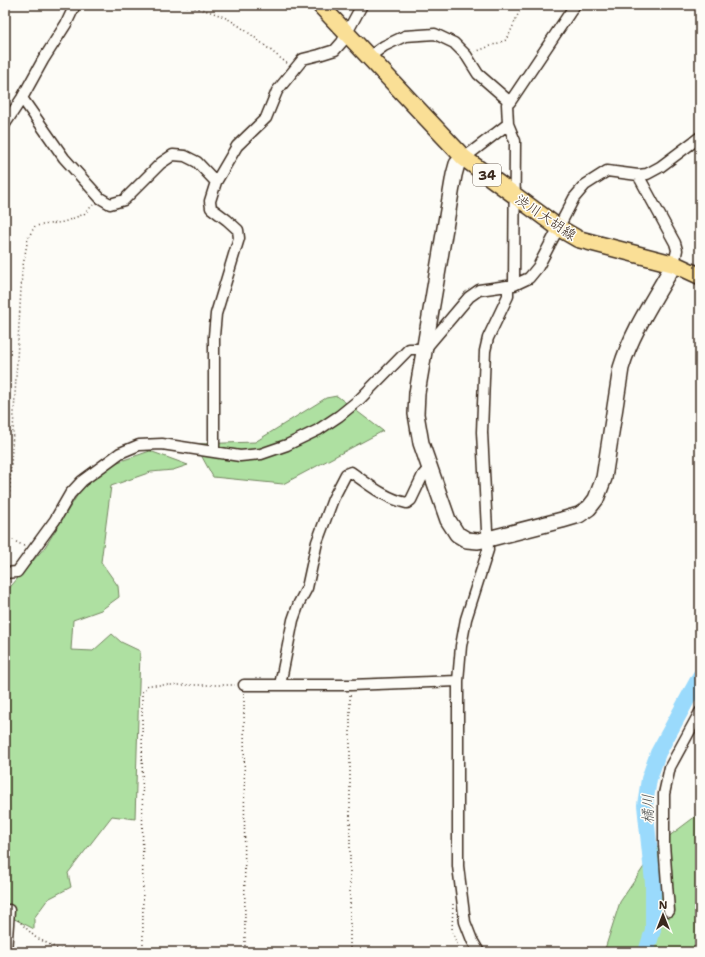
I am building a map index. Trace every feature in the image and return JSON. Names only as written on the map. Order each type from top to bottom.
[{"type":"main road","name":"渋川大胡線","points":[[320,5],[464,158],[515,197],[559,228],[578,239],[674,264],[700,276]]},
{"type":"street","points":[[5,124],[66,24],[75,5]]},
{"type":"street","points":[[214,452],[214,336],[216,314],[239,238],[238,230],[211,208],[210,201],[216,182],[237,146],[266,118],[277,91],[303,59],[335,50],[347,34],[362,5]]},
{"type":"street","points":[[479,952],[472,940],[465,922],[458,866],[458,681],[461,646],[466,619],[488,550],[482,432],[485,351],[488,338],[508,296],[511,285],[515,197],[515,141],[508,124],[507,104],[510,102],[576,5]]},
{"type":"street","points":[[369,57],[384,46],[405,36],[435,34],[454,44],[466,55],[478,74],[510,102]]},
{"type":"street","points":[[22,98],[64,158],[100,198],[110,204],[124,200],[161,163],[173,155],[185,156],[197,162],[216,182]]},
{"type":"street","points":[[508,124],[457,164],[417,393],[416,414],[421,443],[448,520],[458,534],[467,540],[478,541],[488,539],[579,515],[589,508],[596,500],[604,478],[621,368],[626,350],[674,264],[677,250],[675,243],[638,175]]},
{"type":"street","points":[[5,573],[17,572],[55,520],[70,494],[82,481],[120,453],[139,445],[162,444],[240,456],[261,454],[287,446],[318,430],[339,416],[360,399],[409,349],[425,349],[469,297],[479,290],[511,285],[529,278],[538,267],[574,198],[585,185],[608,171],[638,175],[647,174],[660,167],[700,137]]},
{"type":"street","points":[[280,685],[293,620],[299,603],[307,588],[317,542],[333,499],[346,474],[351,472],[382,493],[400,502],[407,503],[411,500],[423,475],[430,467]]},
{"type":"street","points":[[244,685],[350,685],[458,681]]},
{"type":"street","points":[[669,911],[664,844],[664,794],[670,767],[700,712]]},
{"type":"street","points":[[6,952],[9,910]]},
{"type":"path","points":[[183,5],[227,18],[248,32],[295,70]]},
{"type":"path","points":[[466,55],[506,40],[522,5]]},
{"type":"path","points":[[32,551],[7,537],[22,271],[28,238],[35,226],[64,222],[84,214],[100,198]]},
{"type":"path","points":[[142,952],[142,692],[148,685],[244,685],[245,952]]},
{"type":"path","points":[[350,685],[350,952]]},
{"type":"path","points":[[5,897],[9,910],[35,937],[58,949],[72,952]]},
{"type":"green space","points":[[337,396],[383,431],[283,484],[213,477],[195,444],[255,442],[326,398]]},
{"type":"green space","points":[[150,451],[188,465],[173,470],[151,472],[111,486],[101,562],[118,586],[119,597],[101,610],[73,620],[71,650],[93,651],[112,634],[121,642],[140,651],[135,819],[112,816],[68,873],[71,887],[48,899],[34,918],[34,929],[5,914],[5,593],[45,547],[82,488],[112,464]]},
{"type":"green space","points":[[700,813],[700,952],[604,952],[620,902],[660,843]]},
{"type":"waterway","name":"橘川","points":[[646,952],[653,930],[653,883],[645,805],[649,779],[658,753],[700,676]]}]
